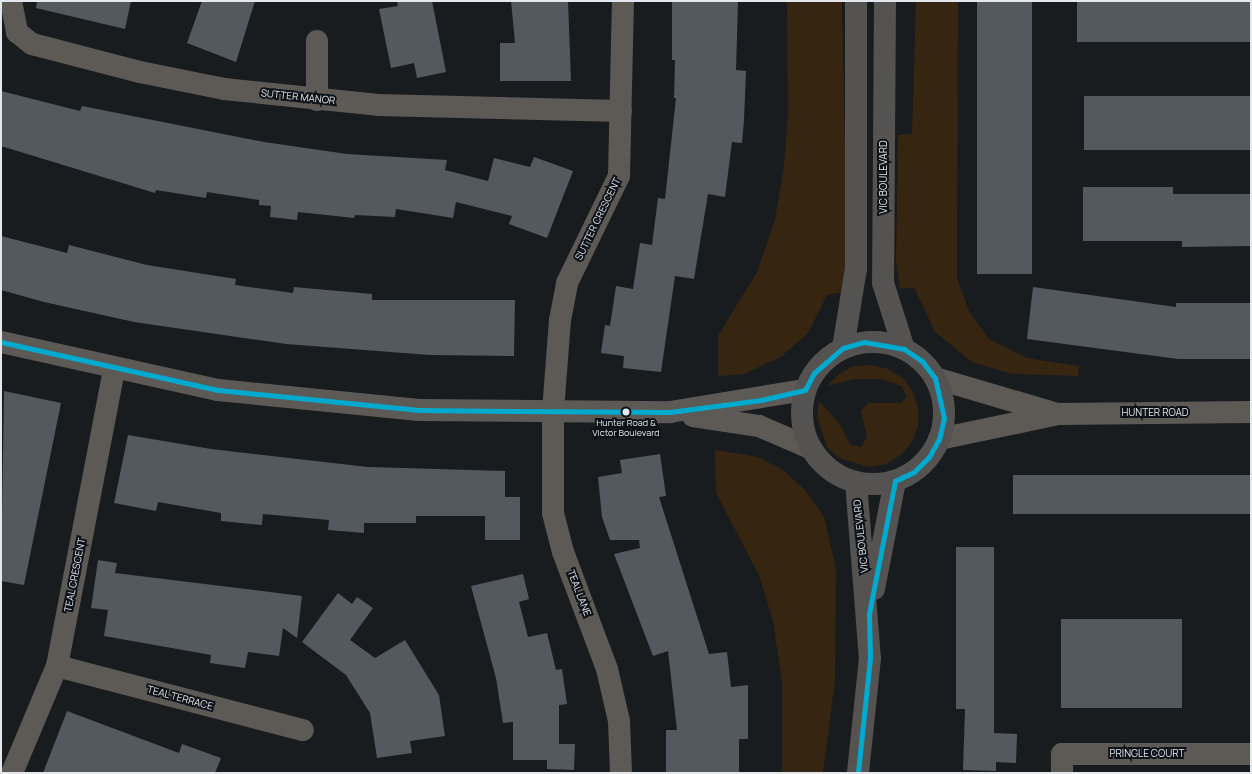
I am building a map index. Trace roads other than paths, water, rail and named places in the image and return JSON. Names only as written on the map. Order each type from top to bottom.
[{"type":"street","name":"SUTTER MANOR","points":[[11,1],[17,32],[32,44],[201,84],[317,100],[378,105],[620,111]]},
{"type":"street","name":"SUTTER CRESCENT","points":[[553,411],[560,320],[567,283],[619,176],[623,1]]},
{"type":"street","points":[[844,348],[856,269],[856,1]]},
{"type":"street","name":"VIC BOULEVARD","points":[[885,1],[883,283],[904,349]]},
{"type":"street","points":[[317,41],[317,100]]},
{"type":"street","points":[[1,342],[114,370],[218,390],[316,403],[419,410],[670,412],[759,426],[810,448]]},
{"type":"street","points":[[864,342],[884,342],[904,349],[922,361],[935,378],[942,397],[944,418],[939,439],[929,457],[914,472],[895,481],[876,484],[856,482],[822,463],[810,448],[801,410],[805,390],[814,373],[844,348],[864,342]]},
{"type":"street","name":"TEAL CRESCENT","points":[[12,773],[57,666],[114,370]]},
{"type":"street","name":"HUNTER ROAD","points":[[935,378],[1059,414]]},
{"type":"street","points":[[670,412],[805,390]]},
{"type":"street","name":"TEAL LANE","points":[[553,411],[554,513],[563,552],[607,668],[619,721],[621,773]]},
{"type":"street","name":"HUNTER ROAD","points":[[939,439],[1059,414],[1251,412]]},
{"type":"street","name":"VIC BOULEVARD","points":[[869,614],[895,481]]},
{"type":"street","name":"VIC BOULEVARD","points":[[856,482],[869,614],[870,658],[858,773]]},
{"type":"street","name":"TEAL TERRACE","points":[[57,666],[303,730]]},
{"type":"street","name":"PRINGLE COURT","points":[[1062,773],[1062,754],[1251,754]]},
{"type":"place","name":"Hunter Road & Victor Boulevard","points":[[626,412]]}]
